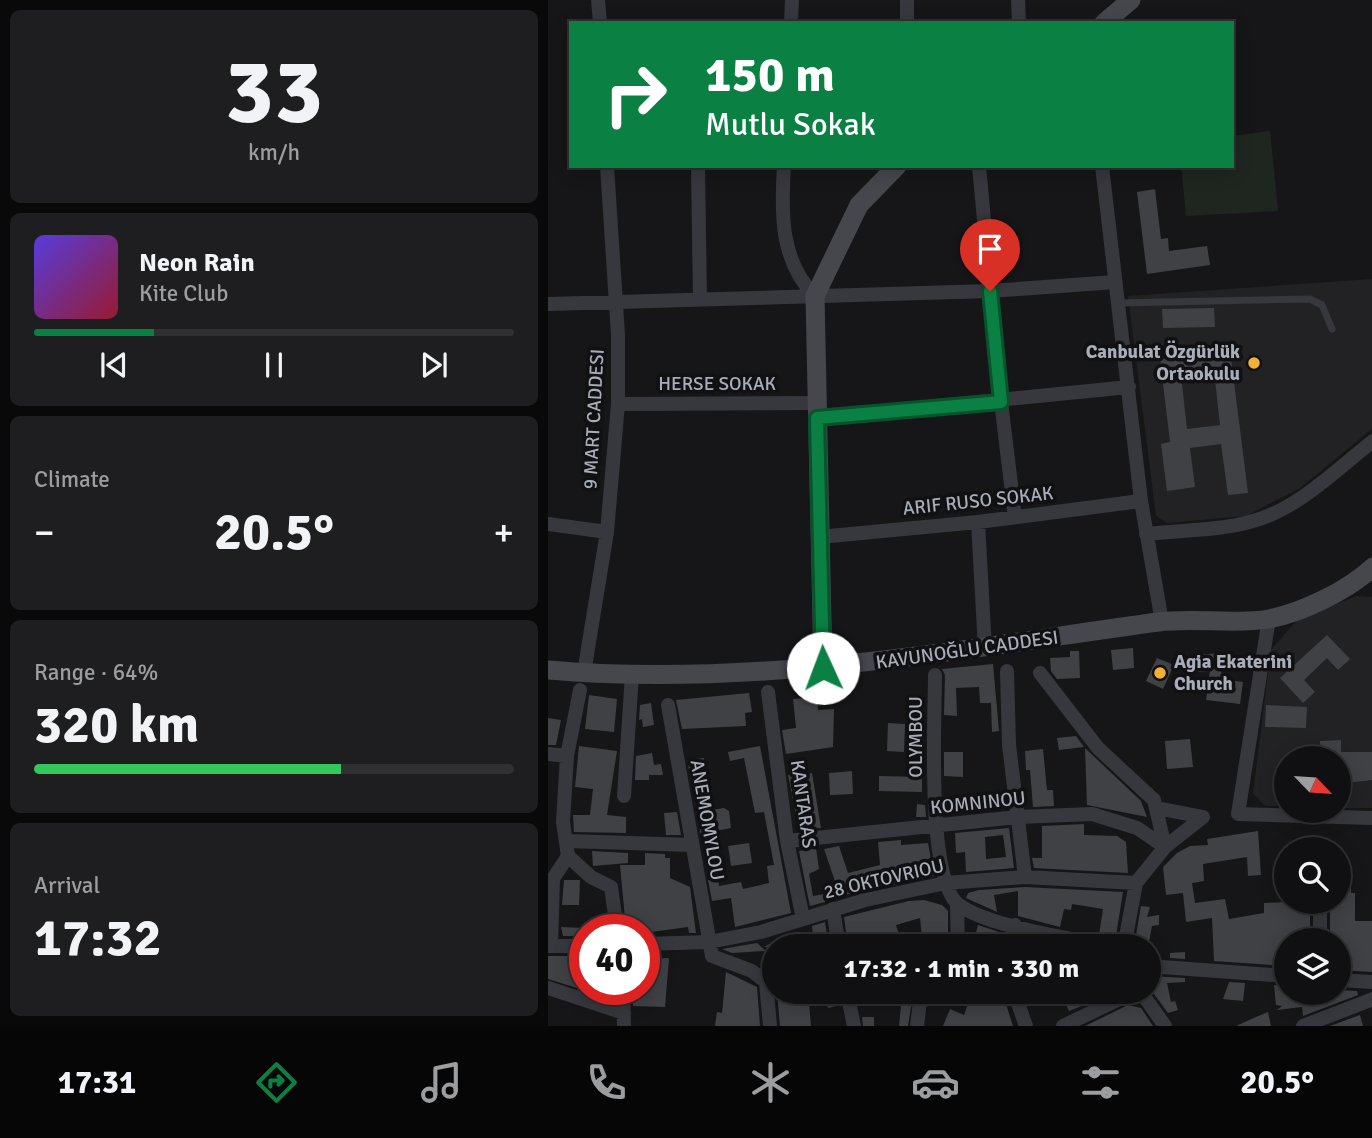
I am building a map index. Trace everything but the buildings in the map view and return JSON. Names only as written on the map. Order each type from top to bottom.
[{"type":"main road","points":[[1106,21],[1131,0]]},
{"type":"main road","points":[[823,668],[815,296],[853,214],[873,188],[895,168]]},
{"type":"main road","name":"KAVUNOĞLU CADDESI","points":[[548,670],[582,682],[631,674],[823,668],[985,649],[1162,622],[1270,618],[1316,602],[1370,573]]},
{"type":"street","points":[[598,0],[600,21]]},
{"type":"street","points":[[791,21],[792,0]]},
{"type":"street","points":[[907,0],[907,21]]},
{"type":"street","points":[[1018,0],[1019,21]]},
{"type":"street","name":"9 MART CADDESI","points":[[568,848],[563,822],[567,755],[607,532],[618,404],[607,168]]},
{"type":"street","points":[[698,168],[700,299]]},
{"type":"street","points":[[784,168],[783,218],[788,252],[797,279],[815,296]]},
{"type":"street","points":[[979,168],[1001,402],[1015,517]]},
{"type":"street","points":[[1102,168],[1141,501],[1162,622]]},
{"type":"street","points":[[548,304],[990,291],[1115,282]]},
{"type":"street","name":"HERSE SOKAK","points":[[618,404],[817,411],[1001,402],[1129,387]]},
{"type":"street","points":[[1146,534],[1243,523],[1275,512],[1315,487],[1372,441]]},
{"type":"street","name":"ARIF RUSO SOKAK","points":[[819,537],[978,522],[1141,501]]},
{"type":"street","points":[[978,522],[985,649]]},
{"type":"street","points":[[548,524],[607,532]]},
{"type":"street","points":[[1270,618],[1238,814],[1372,818]]},
{"type":"street","points":[[1007,671],[1009,745],[1025,877]]},
{"type":"street","points":[[1040,673],[1098,748],[1154,800],[1165,847]]},
{"type":"street","points":[[624,796],[631,674]]},
{"type":"street","name":"OLYMBOU","points":[[935,675],[935,827],[946,883],[957,904]]},
{"type":"street","name":"KANTARAS","points":[[768,692],[787,841],[803,919]]},
{"type":"street","name":"ANEMOMYLOU","points":[[668,705],[709,942]]},
{"type":"street","points":[[548,754],[567,755]]},
{"type":"street","points":[[1126,934],[1136,883],[1165,847],[1203,817],[1157,808]]},
{"type":"street","name":"KOMNINOU","points":[[787,841],[1018,817],[1092,814],[1137,828],[1165,847]]},
{"type":"street","points":[[568,848],[692,845]]},
{"type":"street","points":[[568,848],[591,877],[612,887],[615,914]]},
{"type":"street","points":[[568,848],[553,879],[550,946],[569,946]]},
{"type":"street","name":"28 OKTOVRIOU","points":[[660,944],[709,942],[761,932],[833,909],[946,883],[1025,877],[1136,883]]},
{"type":"street","points":[[958,934],[957,904],[988,919],[1053,934]]},
{"type":"street","points":[[833,909],[837,934]]},
{"type":"street","points":[[1015,925],[1015,934]]},
{"type":"street","points":[[709,942],[712,956],[752,971],[766,982],[770,1026]]},
{"type":"street","points":[[1161,967],[1274,975]]},
{"type":"street","points":[[1351,981],[1372,982]]},
{"type":"street","points":[[548,988],[624,1019]]},
{"type":"street","points":[[1303,1026],[1372,999]]},
{"type":"street","points":[[849,1004],[854,1026]]},
{"type":"street","points":[[917,1026],[920,1004]]},
{"type":"street","points":[[1018,1004],[1026,1026]]},
{"type":"street","points":[[1063,1026],[1109,1004]]},
{"type":"street","points":[[1149,1004],[1165,1026]]},
{"type":"lane","points":[[1118,303],[1310,299],[1323,305],[1333,329]]},
{"type":"shaded area","points":[[1270,131],[1278,211],[1186,216],[1181,168],[1234,168],[1234,136]]},
{"type":"shaded area","name":"Canbulat Özgürlük Ortaokulu","points":[[1372,279],[1372,429],[1300,488],[1246,516],[1167,523],[1156,516],[1128,296]]},
{"type":"shaded area","points":[[1356,596],[1372,597],[1372,808],[1351,808],[1351,746],[1274,746],[1274,806],[1265,806],[1253,793],[1271,650],[1296,621]]},
{"type":"place","name":"Canbulat Özgürlük Ortaokulu","points":[[1254,363]]},
{"type":"place","name":"Agia Ekaterini Church","points":[[1160,673]]},
{"type":"route","points":[[823,668],[817,418],[1001,402],[990,291]]}]
